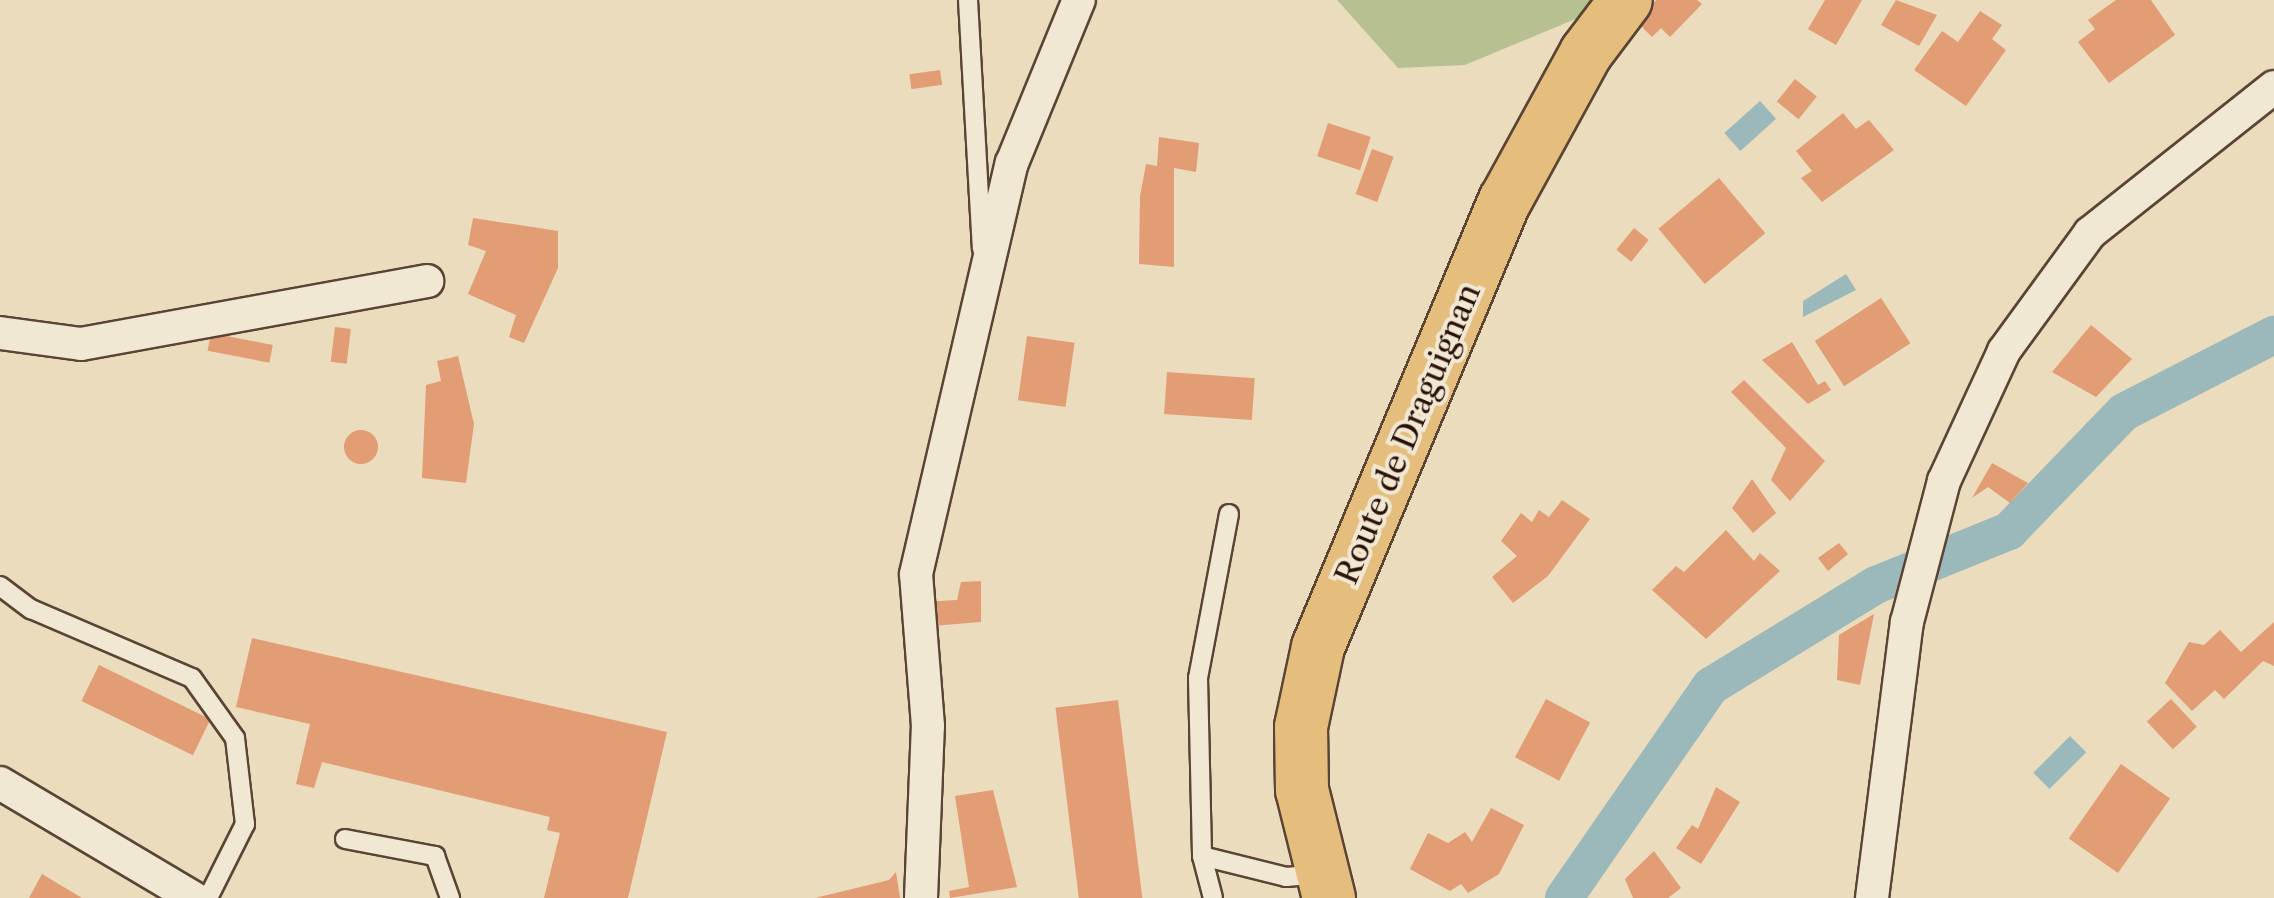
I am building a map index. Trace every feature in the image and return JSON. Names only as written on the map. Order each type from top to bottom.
[{"type":"main road","name":"Route de Draguignan","points":[[1325,886],[1302,790],[1301,727],[1318,647],[1505,200],[1578,67],[1626,0]]},
{"type":"street","points":[[921,898],[928,726],[916,652],[916,574],[983,269],[1012,164],[1079,0]]},
{"type":"street","points":[[1872,898],[1907,622],[1944,481],[2004,351],[2090,233],[2274,87]]},
{"type":"street","points":[[0,333],[81,344],[427,282]]},
{"type":"street","points":[[0,782],[194,898]]},
{"type":"lane","points":[[968,0],[983,269]]},
{"type":"lane","points":[[1213,898],[1202,856],[1198,678],[1228,514]]},
{"type":"lane","points":[[0,586],[31,610],[192,678],[235,738],[245,824],[208,898]]},
{"type":"lane","points":[[345,839],[435,856],[450,898]]},
{"type":"lane","points":[[1202,856],[1325,886]]},
{"type":"green space","points":[[1337,0],[1600,0],[1592,12],[1465,65],[1398,68]]},
{"type":"water","points":[[1760,101],[1776,119],[1740,151],[1724,133]]},
{"type":"water","points":[[1846,274],[1856,290],[1803,317],[1803,301]]},
{"type":"water","points":[[2070,736],[2086,752],[2049,789],[2033,773]]},
{"type":"building","points":[[1656,0],[1697,0],[1702,4],[1670,37],[1661,28],[1652,37],[1638,23]]},
{"type":"building","points":[[1825,0],[1862,0],[1836,45],[1808,29]]},
{"type":"building","points":[[1896,0],[1937,15],[1919,46],[1881,25]]},
{"type":"building","points":[[2116,0],[2151,0],[2175,35],[2109,83],[2078,42],[2095,29],[2088,20]]},
{"type":"building","points":[[1980,11],[2002,25],[1992,39],[2006,50],[1966,106],[1914,70],[1942,31],[1958,42]]},
{"type":"building","points":[[940,70],[942,85],[911,89],[909,74]]},
{"type":"building","points":[[1795,79],[1817,97],[1799,119],[1777,102]]},
{"type":"building","points":[[1843,113],[1856,129],[1869,120],[1894,150],[1822,202],[1801,178],[1812,171],[1796,151]]},
{"type":"building","points":[[1328,123],[1371,137],[1360,170],[1317,156]]},
{"type":"building","points":[[1159,137],[1199,143],[1196,172],[1174,168],[1174,267],[1139,264],[1140,196],[1146,164],[1157,166]]},
{"type":"building","points":[[1372,149],[1394,157],[1377,202],[1356,194]]},
{"type":"building","points":[[1719,178],[1765,233],[1705,284],[1658,229]]},
{"type":"building","points":[[473,218],[558,231],[558,268],[524,343],[509,337],[516,315],[468,294],[486,251],[468,245]]},
{"type":"building","points":[[1634,228],[1649,240],[1631,262],[1616,250]]},
{"type":"building","points":[[1881,298],[1910,343],[1844,386],[1815,341]]},
{"type":"building","points":[[2091,325],[2132,359],[2096,397],[2052,372]]},
{"type":"building","points":[[335,327],[351,329],[347,364],[331,362]]},
{"type":"building","points":[[211,333],[273,345],[269,363],[208,351]]},
{"type":"building","points":[[1027,336],[1075,343],[1065,407],[1018,400]]},
{"type":"building","points":[[1792,342],[1818,385],[1825,381],[1831,390],[1808,404],[1762,360]]},
{"type":"building","points":[[458,356],[474,424],[466,483],[422,478],[426,385],[441,381],[437,361]]},
{"type":"building","points":[[1167,372],[1255,378],[1252,420],[1164,414]]},
{"type":"building","points":[[1744,380],[1825,461],[1790,501],[1771,480],[1786,448],[1731,392]]},
{"type":"building","points":[[361,430],[373,435],[378,447],[373,459],[361,464],[349,459],[344,447],[349,435]]},
{"type":"building","points":[[1992,463],[2028,483],[2010,503],[1988,487],[1972,498]]},
{"type":"building","points":[[1752,479],[1776,513],[1753,533],[1732,508]]},
{"type":"building","points":[[1562,500],[1590,519],[1548,576],[1513,603],[1492,577],[1517,556],[1501,541],[1521,513],[1532,522],[1539,510],[1549,517]]},
{"type":"building","points":[[1726,530],[1754,561],[1760,553],[1780,571],[1706,639],[1652,590],[1676,566],[1684,572]]},
{"type":"building","points":[[1839,543],[1848,554],[1828,571],[1818,558]]},
{"type":"building","points":[[981,581],[981,622],[920,627],[921,602],[957,600],[961,582]]},
{"type":"building","points":[[1874,614],[1860,685],[1837,680],[1839,635]]},
{"type":"building","points":[[2274,622],[2274,666],[2263,661],[2224,699],[2215,690],[2192,711],[2165,683],[2189,642],[2204,645],[2220,630],[2241,652]]},
{"type":"building","points":[[252,638],[667,732],[628,898],[544,898],[560,833],[547,830],[550,817],[322,762],[314,788],[296,784],[310,724],[236,707]]},
{"type":"building","points":[[99,665],[210,719],[193,755],[81,701]]},
{"type":"building","points":[[1546,699],[1590,722],[1559,781],[1515,757]]},
{"type":"building","points":[[2171,699],[2197,727],[2173,749],[2147,722]]},
{"type":"building","points":[[1118,700],[1142,898],[1079,898],[1055,708]]},
{"type":"building","points":[[2121,764],[2170,798],[2118,873],[2069,839]]},
{"type":"building","points":[[1716,787],[1740,802],[1701,864],[1676,848],[1692,825],[1698,829]]},
{"type":"building","points":[[993,790],[1017,887],[950,898],[949,891],[969,887],[955,796]]},
{"type":"building","points":[[1491,808],[1524,825],[1499,874],[1468,893],[1461,884],[1450,891],[1410,869],[1428,833],[1448,843],[1465,832],[1472,842]]},
{"type":"building","points":[[1654,851],[1681,888],[1668,898],[1633,898],[1625,879]]},
{"type":"building","points":[[896,872],[900,898],[815,898],[889,880]]},
{"type":"building","points":[[42,874],[82,898],[29,898]]},
{"type":"waterway","points":[[1564,898],[1711,686],[1876,585],[2009,531],[2124,412],[2274,335]]}]
